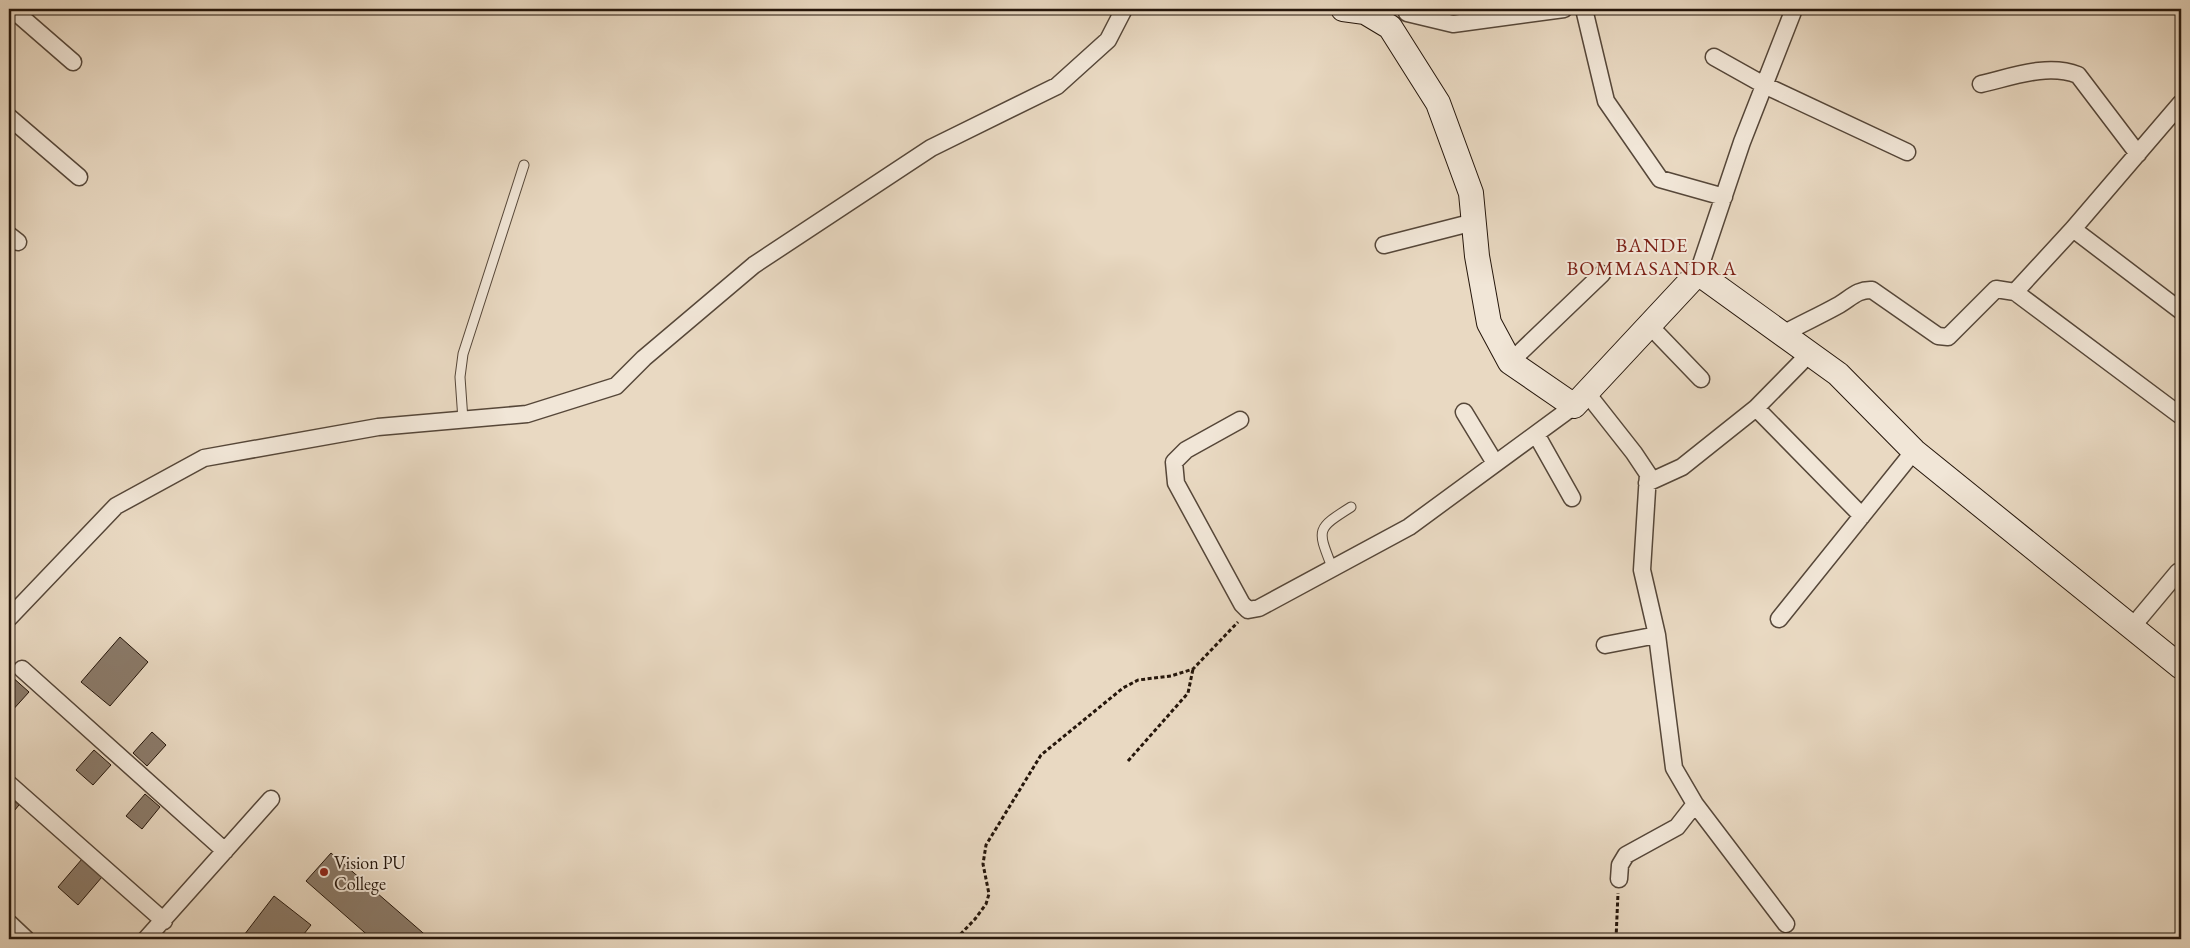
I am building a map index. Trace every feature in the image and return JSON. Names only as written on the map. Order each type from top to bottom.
[{"type":"street","points":[[12,9],[73,62]]},
{"type":"street","points":[[9,618],[116,506],[204,458],[378,427],[527,414],[616,386],[644,358],[754,265],[931,148],[1057,86],[1108,40],[1124,9]]},
{"type":"street","points":[[1343,9],[1453,24],[1564,9]]},
{"type":"street","points":[[1584,9],[1606,101],[1660,179],[1724,197]]},
{"type":"street","points":[[1240,420],[1186,450],[1174,462],[1176,483],[1242,604],[1248,610],[1259,608],[1408,527],[1536,434],[1580,399],[1698,273],[1764,85],[1794,9]]},
{"type":"street","points":[[1402,16],[1438,102],[1471,193],[1489,323],[1510,362],[1580,399],[1634,453],[1648,474],[1642,570],[1657,635],[1674,768],[1695,804],[1786,924]]},
{"type":"street","points":[[1714,57],[1764,85],[1907,152]]},
{"type":"street","points":[[1981,84],[2052,69],[2066,70],[2078,75],[2138,154]]},
{"type":"street","points":[[2015,292],[2073,230],[2181,103]]},
{"type":"street","points":[[9,117],[79,177]]},
{"type":"street","points":[[1384,244],[1474,222]]},
{"type":"street","points":[[2073,230],[2181,311]]},
{"type":"street","points":[[1698,273],[1838,374],[1914,451],[2181,667]]},
{"type":"street","points":[[1510,362],[1602,274]]},
{"type":"street","points":[[1784,334],[1837,306],[1858,292],[1872,290],[1938,336],[1948,337],[1996,289],[2015,292],[2181,416]]},
{"type":"street","points":[[1649,325],[1701,379]]},
{"type":"street","points":[[1647,483],[1682,467],[1756,408],[1810,353]]},
{"type":"street","points":[[1756,408],[1862,516]]},
{"type":"street","points":[[1464,412],[1495,463]]},
{"type":"street","points":[[1536,434],[1572,498]]},
{"type":"street","points":[[1779,619],[1914,451]]},
{"type":"street","points":[[2132,627],[2178,572]]},
{"type":"street","points":[[1605,645],[1657,635]]},
{"type":"street","points":[[22,669],[225,851]]},
{"type":"street","points":[[9,784],[164,921]]},
{"type":"street","points":[[146,939],[164,921],[270,799]]},
{"type":"street","points":[[1619,879],[1620,865],[1626,856],[1677,827],[1695,804]]},
{"type":"street","points":[[9,923],[26,939]]},
{"type":"lane","points":[[463,420],[460,377],[463,354],[524,165]]},
{"type":"lane","points":[[1332,567],[1322,542],[1322,530],[1328,522],[1351,507]]},
{"type":"path","points":[[956,939],[980,911],[989,894],[984,864],[986,845],[1041,755],[1123,688],[1138,680],[1171,676],[1193,669],[1248,610]]},
{"type":"path","points":[[1128,761],[1188,693],[1193,669]]},
{"type":"path","points":[[1616,939],[1619,879]]},
{"type":"building","points":[[120,637],[148,662],[110,706],[81,682]]},
{"type":"building","points":[[11,676],[29,692],[10,713],[9,679]]},
{"type":"building","points":[[152,732],[166,745],[147,766],[133,753]]},
{"type":"building","points":[[94,750],[111,765],[93,785],[76,770]]},
{"type":"building","points":[[145,794],[160,807],[142,829],[126,816]]},
{"type":"building","points":[[9,796],[19,805],[9,817]]},
{"type":"building","points":[[331,853],[430,939],[372,939],[306,881]]},
{"type":"building","points":[[82,859],[102,877],[78,905],[58,887]]},
{"type":"building","points":[[274,896],[311,925],[300,939],[241,939]]},
{"type":"place","name":"Vision PU College","points":[[324,872]]},
{"type":"district","name":"BANDE BOMMASANDRA","points":[[1652,256]]}]
